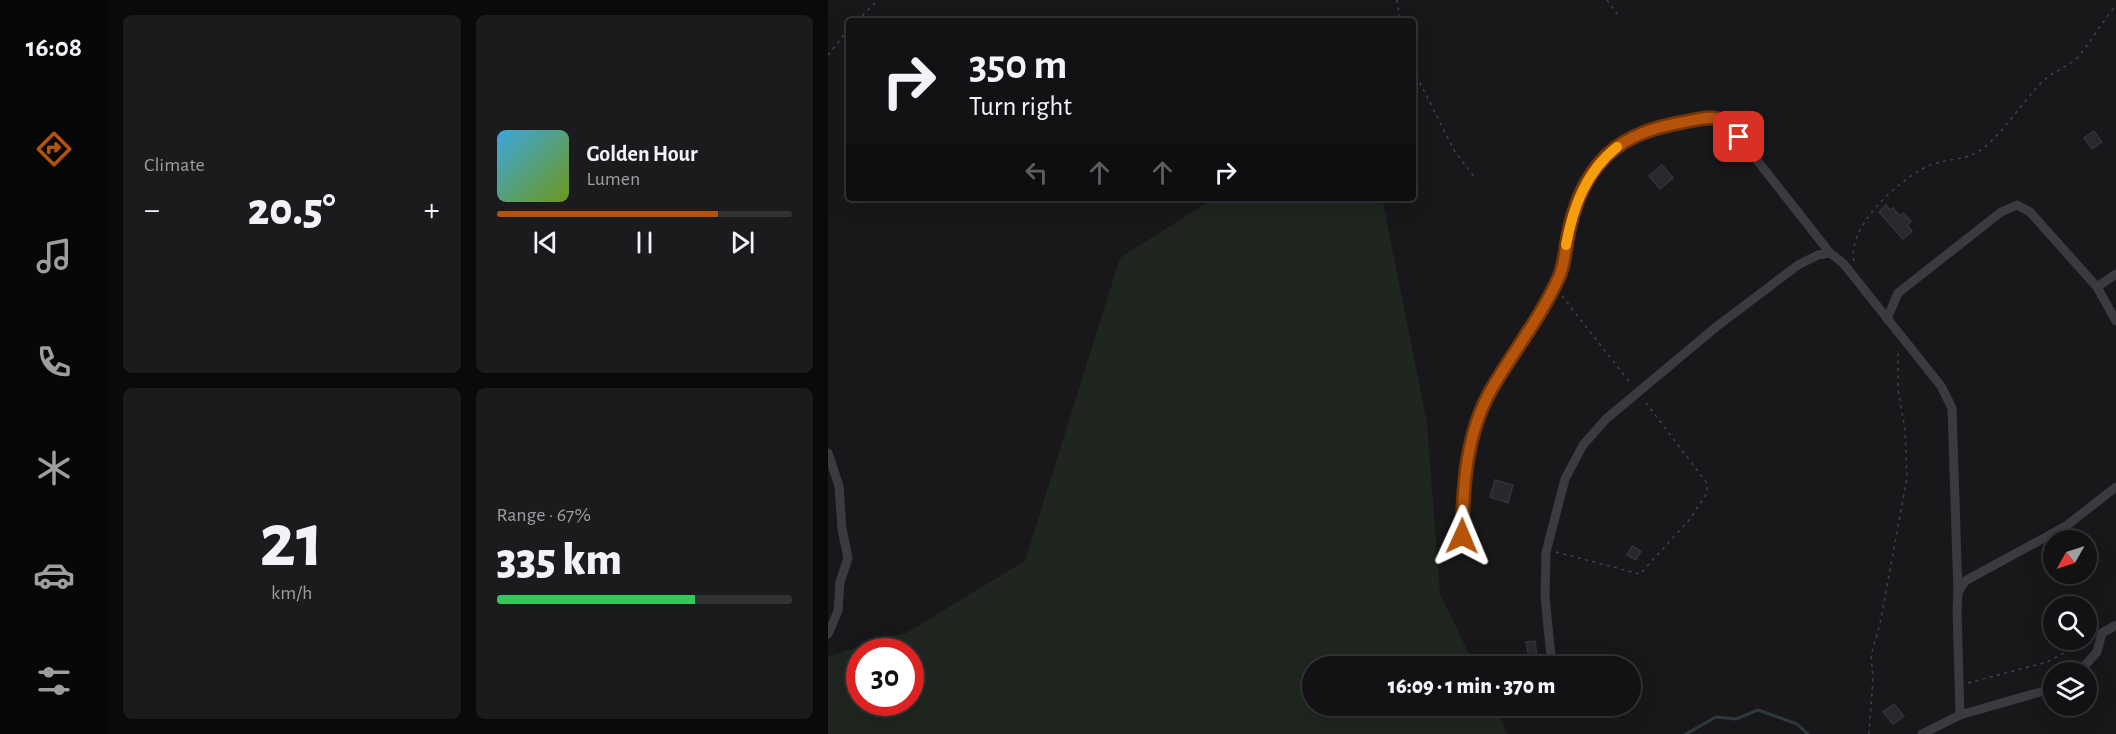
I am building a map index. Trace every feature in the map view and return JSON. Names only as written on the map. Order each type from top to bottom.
[{"type":"street","points":[[1462,536],[1465,467],[1481,414],[1490,391],[1519,348],[1560,275],[1572,211],[1589,179],[1605,157],[1641,133],[1713,116],[1727,122],[1830,254],[1843,262],[1941,386],[1952,408],[1960,715]]},
{"type":"street","points":[[1887,319],[1898,293],[2001,212],[2017,205],[2030,212],[2097,287],[2116,321]]},
{"type":"street","points":[[1551,656],[1545,597],[1547,550],[1572,463],[1583,445],[1606,419],[1637,392],[1798,265],[1818,255],[1830,254]]},
{"type":"street","points":[[2097,287],[2116,274]]},
{"type":"street","points":[[828,453],[839,486],[842,529],[848,558],[840,582],[838,611],[828,634]]},
{"type":"street","points":[[1958,593],[1965,581],[2066,526],[2116,487]]},
{"type":"street","points":[[2088,662],[2097,652],[2102,633],[2116,625]]},
{"type":"street","points":[[1922,734],[1960,715],[2043,691]]},
{"type":"path","points":[[860,18],[878,0]]},
{"type":"path","points":[[1397,0],[1400,18]]},
{"type":"path","points":[[1607,0],[1618,15]]},
{"type":"path","points":[[1855,265],[1852,246],[1856,236],[1883,200],[1924,168],[1975,156],[1999,134],[2041,84],[2077,57],[2097,27],[2116,6]]},
{"type":"path","points":[[828,55],[846,33]]},
{"type":"path","points":[[1416,75],[1455,152],[1476,179]]},
{"type":"path","points":[[1547,550],[1640,574],[1690,519],[1707,493],[1707,483],[1554,286]]},
{"type":"path","points":[[1869,734],[1873,679],[1871,655],[1880,624],[1907,478],[1905,430],[1898,389],[1899,333]]},
{"type":"path","points":[[1960,689],[1972,681],[2047,662],[2102,633]]},
{"type":"shaded area","points":[[1209,201],[1383,201],[1427,423],[1440,594],[1470,656],[1302,656],[1302,716],[1499,716],[1508,734],[828,734],[828,656],[846,651],[846,716],[924,716],[924,638],[889,638],[906,633],[1025,561],[1120,258]]},
{"type":"building","points":[[2094,131],[2102,142],[2092,149],[2084,138]]},
{"type":"building","points":[[1662,165],[1673,178],[1660,189],[1649,176]]},
{"type":"building","points":[[1886,205],[1890,210],[1893,208],[1900,216],[1903,213],[1911,221],[1907,226],[1912,231],[1903,239],[1879,212]]},
{"type":"building","points":[[1495,480],[1513,485],[1508,503],[1490,497]]},
{"type":"building","points":[[1632,546],[1641,551],[1636,560],[1627,555]]},
{"type":"building","points":[[1535,641],[1537,656],[1529,656],[1526,642]]},
{"type":"building","points":[[1894,704],[1904,716],[1893,724],[1883,712]]},
{"type":"waterway","points":[[1686,734],[1716,717],[1736,719],[1758,710],[1797,724],[1808,734]]},
{"type":"slow traffic","points":[[1566,245],[1572,211],[1589,179],[1605,157],[1617,147]]},
{"type":"route","points":[[1462,536],[1465,467],[1481,414],[1490,391],[1519,348],[1560,275],[1572,211],[1589,179],[1605,157],[1641,133],[1713,116],[1727,122],[1739,137]]}]
